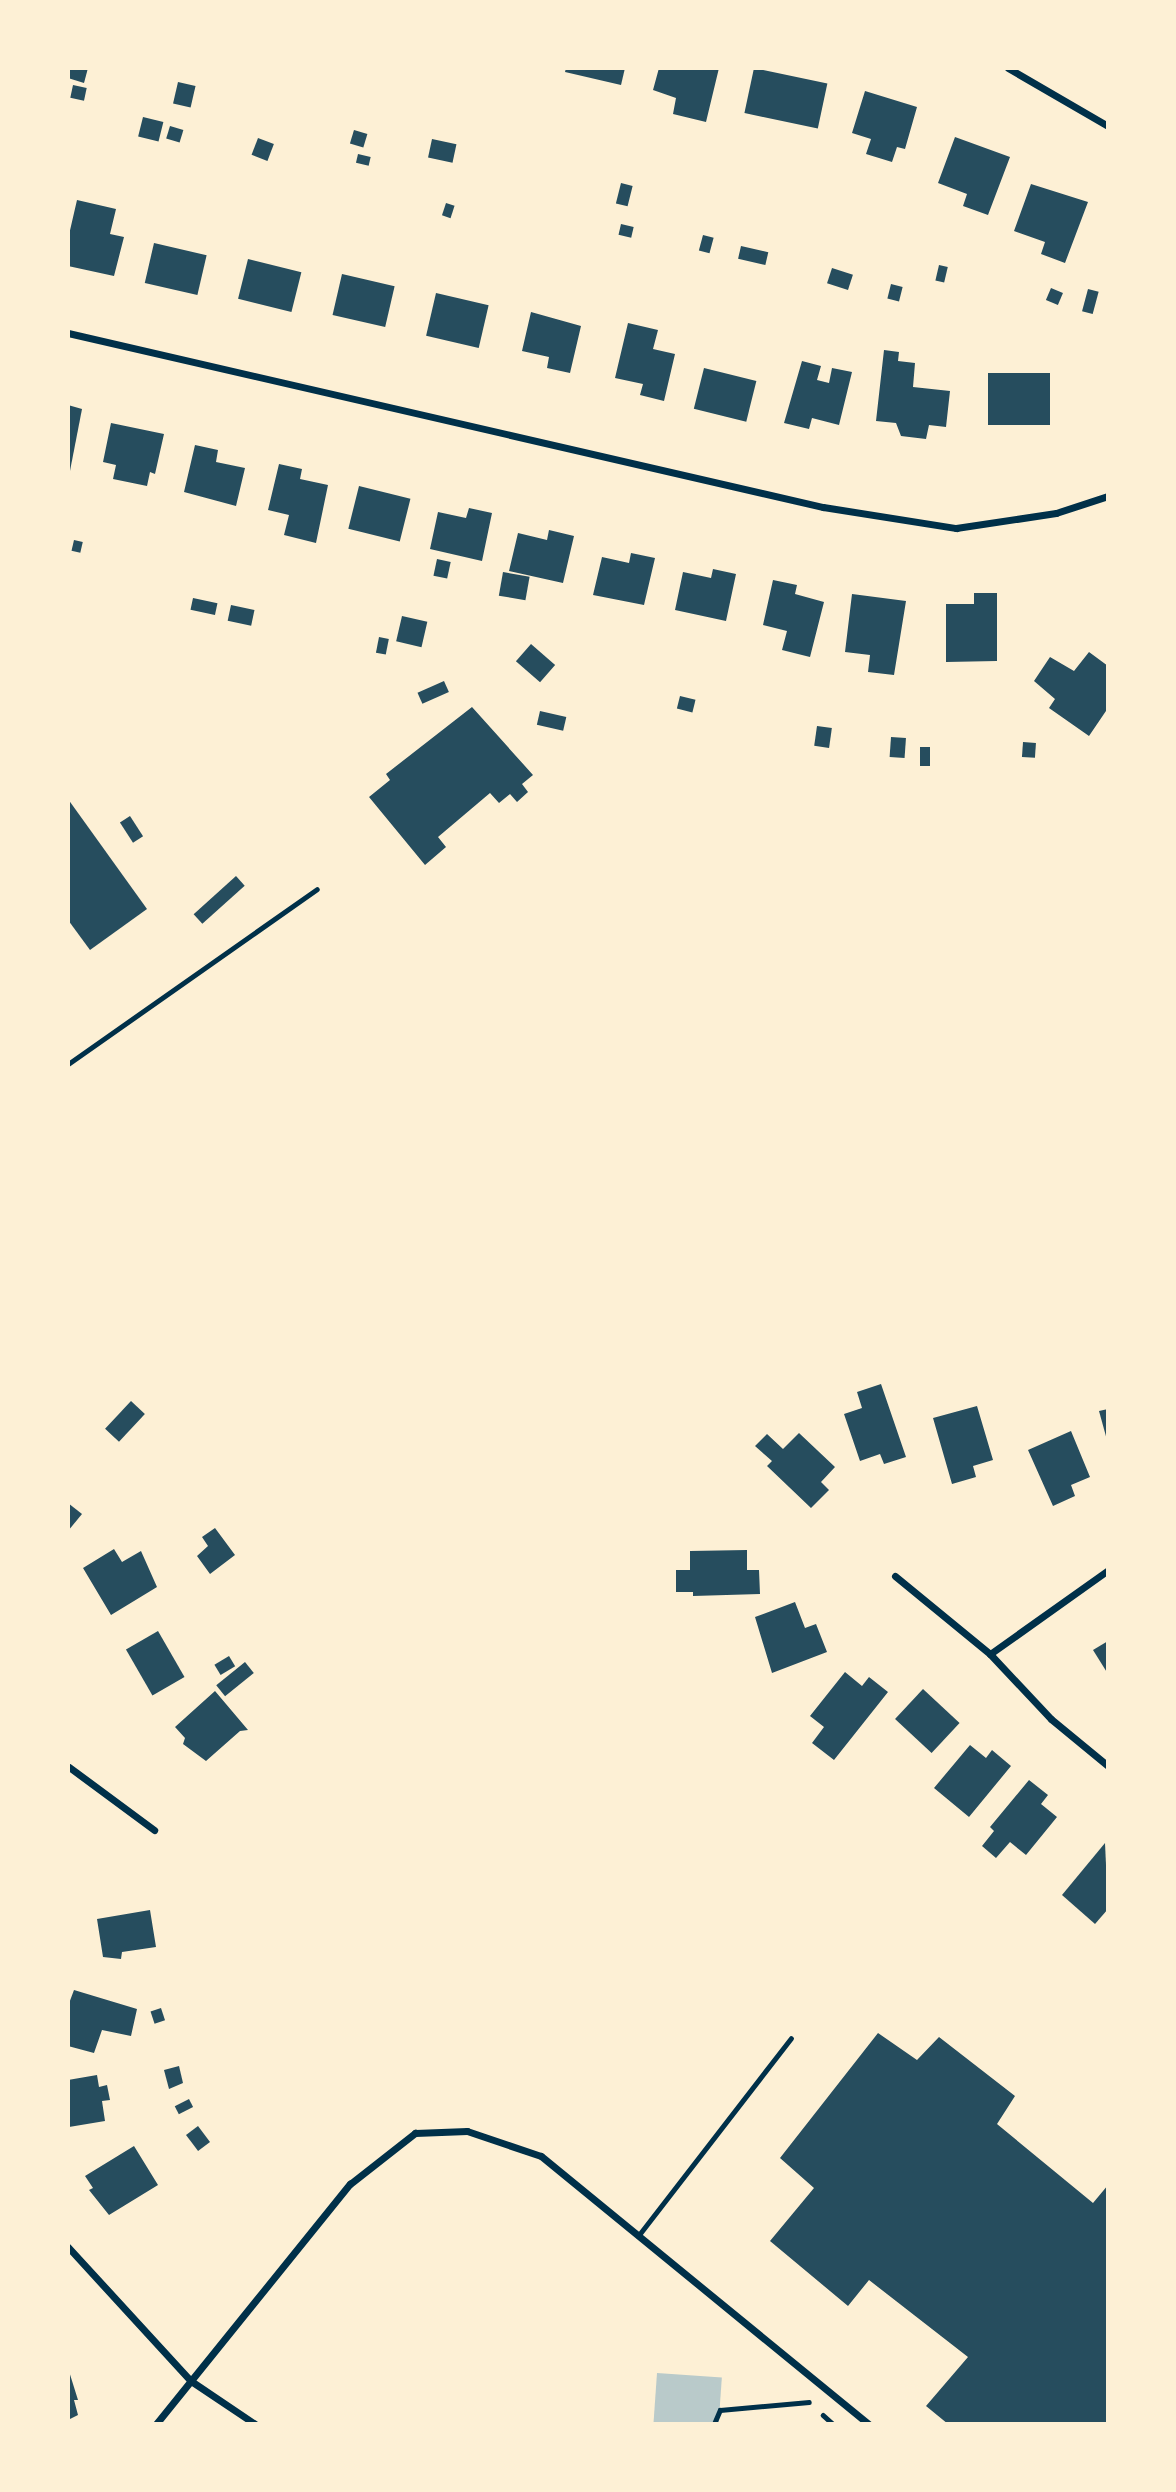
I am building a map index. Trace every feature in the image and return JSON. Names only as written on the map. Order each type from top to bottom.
[{"type":"street","points":[[1008,68],[1108,126]]},
{"type":"street","points":[[68,333],[823,507],[956,528],[1056,513],[1108,496]]},
{"type":"street","points":[[990,1654],[1108,1570]]},
{"type":"street","points":[[895,1576],[990,1654],[1051,1719],[1108,1766]]},
{"type":"street","points":[[69,1767],[154,1830]]},
{"type":"street","points":[[156,2424],[350,2184],[415,2133],[467,2131],[541,2156],[869,2424]]},
{"type":"street","points":[[68,2247],[191,2381],[255,2424]]},
{"type":"lane","points":[[68,1065],[317,889]]},
{"type":"lane","points":[[638,2235],[791,2038]]},
{"type":"path","points":[[714,2424],[720,2410],[807,2400],[833,2424]]},
{"type":"shaded area","points":[[657,2373],[722,2378],[719,2424],[654,2423]]},
{"type":"building","points":[[69,68],[88,68],[84,83],[68,78]]},
{"type":"building","points":[[566,68],[625,68],[621,85],[565,72]]},
{"type":"building","points":[[659,68],[719,68],[706,122],[673,114],[676,98],[653,90]]},
{"type":"building","points":[[754,68],[827,84],[818,129],[744,113]]},
{"type":"building","points":[[178,82],[196,86],[191,107],[173,103]]},
{"type":"building","points":[[73,85],[87,88],[84,101],[70,98]]},
{"type":"building","points":[[865,91],[917,107],[905,149],[897,147],[892,162],[866,154],[871,139],[852,133]]},
{"type":"building","points":[[143,117],[163,122],[159,141],[138,136]]},
{"type":"building","points":[[170,126],[183,130],[180,143],[166,138]]},
{"type":"building","points":[[354,130],[367,134],[363,147],[350,143]]},
{"type":"building","points":[[955,137],[1010,157],[988,215],[963,206],[967,194],[938,183]]},
{"type":"building","points":[[258,138],[274,144],[267,161],[252,155]]},
{"type":"building","points":[[432,139],[456,144],[453,163],[428,158]]},
{"type":"building","points":[[358,154],[371,157],[369,166],[356,163]]},
{"type":"building","points":[[621,183],[633,186],[628,206],[616,203]]},
{"type":"building","points":[[1031,184],[1088,202],[1065,263],[1041,254],[1045,242],[1014,231]]},
{"type":"building","points":[[77,200],[116,209],[110,234],[124,237],[114,276],[68,266],[68,239]]},
{"type":"building","points":[[446,203],[455,206],[451,218],[442,215]]},
{"type":"building","points":[[621,224],[634,227],[631,238],[619,235]]},
{"type":"building","points":[[703,235],[714,238],[709,253],[699,250]]},
{"type":"building","points":[[154,243],[207,255],[197,295],[145,283]]},
{"type":"building","points":[[741,246],[768,252],[765,265],[738,259]]},
{"type":"building","points":[[248,259],[301,272],[291,312],[238,299]]},
{"type":"building","points":[[939,265],[948,267],[944,283],[935,281]]},
{"type":"building","points":[[832,268],[853,275],[848,290],[827,283]]},
{"type":"building","points":[[342,274],[395,286],[385,327],[333,315]]},
{"type":"building","points":[[891,284],[903,287],[899,301],[887,299]]},
{"type":"building","points":[[1051,288],[1063,293],[1058,305],[1046,300]]},
{"type":"building","points":[[1088,289],[1099,292],[1093,314],[1082,311]]},
{"type":"building","points":[[436,293],[489,305],[479,348],[426,336]]},
{"type":"building","points":[[531,312],[581,326],[570,373],[547,368],[549,357],[522,351]]},
{"type":"building","points":[[628,323],[658,330],[653,349],[675,354],[664,401],[640,395],[643,384],[615,378]]},
{"type":"building","points":[[884,350],[899,352],[898,361],[915,363],[913,387],[950,391],[946,427],[929,425],[926,439],[901,436],[896,423],[876,421]]},
{"type":"building","points":[[802,361],[821,366],[817,380],[829,383],[832,368],[852,372],[839,425],[812,418],[809,429],[784,423]]},
{"type":"building","points":[[704,368],[756,381],[746,422],[694,409]]},
{"type":"building","points":[[988,373],[1050,373],[1050,425],[988,425]]},
{"type":"building","points":[[68,405],[82,409],[69,476],[68,476]]},
{"type":"building","points":[[111,423],[164,434],[155,474],[150,472],[147,486],[113,479],[116,465],[103,462]]},
{"type":"building","points":[[195,445],[218,450],[216,462],[245,468],[236,506],[184,492]]},
{"type":"building","points":[[279,464],[302,469],[300,479],[328,485],[316,543],[284,535],[289,515],[268,510]]},
{"type":"building","points":[[359,486],[410,499],[400,542],[348,529]]},
{"type":"building","points":[[469,508],[492,513],[482,561],[430,549],[438,512],[466,518]]},
{"type":"building","points":[[549,530],[574,536],[563,583],[509,571],[518,533],[547,540]]},
{"type":"building","points":[[74,540],[83,542],[80,553],[72,551]]},
{"type":"building","points":[[631,553],[655,558],[644,605],[593,595],[602,557],[629,563]]},
{"type":"building","points":[[437,559],[451,562],[447,579],[433,576]]},
{"type":"building","points":[[713,569],[736,574],[726,621],[675,610],[683,572],[711,578]]},
{"type":"building","points":[[503,572],[530,577],[525,600],[499,596]]},
{"type":"building","points":[[773,580],[797,585],[795,594],[824,602],[810,657],[782,650],[787,631],[763,625]]},
{"type":"building","points":[[974,593],[997,593],[997,661],[946,662],[946,604],[974,604]]},
{"type":"building","points":[[852,594],[906,601],[894,675],[868,672],[870,655],[845,652]]},
{"type":"building","points":[[193,598],[217,603],[215,615],[191,610]]},
{"type":"building","points":[[231,605],[254,610],[251,626],[228,621]]},
{"type":"building","points":[[402,616],[427,622],[421,647],[396,641]]},
{"type":"building","points":[[379,637],[389,639],[386,655],[376,653]]},
{"type":"building","points":[[531,644],[555,665],[540,682],[516,661]]},
{"type":"building","points":[[1089,652],[1108,666],[1108,708],[1089,736],[1049,708],[1055,699],[1034,681],[1050,657],[1074,671]]},
{"type":"building","points":[[444,681],[449,692],[422,704],[418,693]]},
{"type":"building","points":[[680,696],[696,700],[692,712],[677,709]]},
{"type":"building","points":[[472,707],[533,775],[522,784],[528,792],[517,802],[510,794],[499,803],[490,793],[438,837],[446,847],[425,865],[369,797],[390,780],[386,774]]},
{"type":"building","points":[[540,711],[566,717],[563,731],[537,725]]},
{"type":"building","points":[[817,726],[832,728],[829,748],[814,746]]},
{"type":"building","points":[[891,737],[906,738],[905,758],[890,757]]},
{"type":"building","points":[[1023,742],[1036,743],[1035,758],[1022,757]]},
{"type":"building","points":[[920,747],[930,747],[930,766],[920,766]]},
{"type":"building","points":[[68,799],[147,909],[90,950],[68,920]]},
{"type":"building","points":[[130,816],[143,836],[133,843],[120,823]]},
{"type":"building","points":[[236,876],[245,886],[202,924],[194,914]]},
{"type":"building","points":[[881,1384],[906,1457],[884,1464],[880,1454],[860,1461],[844,1414],[862,1408],[857,1392]]},
{"type":"building","points":[[131,1401],[145,1414],[119,1442],[105,1429]]},
{"type":"building","points":[[977,1406],[993,1460],[973,1466],[976,1477],[952,1484],[933,1418]]},
{"type":"building","points":[[1108,1409],[1108,1440],[1107,1440],[1099,1411]]},
{"type":"building","points":[[1071,1431],[1090,1477],[1071,1485],[1075,1496],[1053,1506],[1028,1450]]},
{"type":"building","points":[[799,1433],[835,1467],[821,1482],[829,1490],[811,1508],[767,1466],[772,1461],[755,1446],[767,1434],[783,1449]]},
{"type":"building","points":[[68,1503],[82,1514],[68,1531]]},
{"type":"building","points":[[215,1528],[235,1555],[210,1574],[197,1556],[208,1546],[202,1537]]},
{"type":"building","points":[[114,1549],[122,1562],[141,1551],[157,1587],[111,1615],[83,1568]]},
{"type":"building","points":[[747,1550],[747,1570],[759,1570],[760,1594],[693,1596],[693,1592],[676,1592],[676,1570],[690,1570],[690,1551]]},
{"type":"building","points":[[795,1602],[805,1628],[816,1624],[827,1652],[772,1673],[755,1617]]},
{"type":"building","points":[[158,1631],[184,1677],[152,1695],[126,1650]]},
{"type":"building","points":[[1108,1641],[1108,1674],[1093,1650]]},
{"type":"building","points":[[229,1656],[235,1666],[221,1675],[214,1665]]},
{"type":"building","points":[[245,1662],[254,1673],[225,1696],[216,1685]]},
{"type":"building","points":[[845,1672],[862,1686],[869,1677],[888,1692],[834,1760],[812,1743],[824,1727],[810,1716]]},
{"type":"building","points":[[923,1689],[960,1723],[932,1753],[895,1719]]},
{"type":"building","points":[[215,1691],[248,1730],[240,1731],[206,1761],[183,1744],[185,1738],[175,1727]]},
{"type":"building","points":[[970,1745],[986,1758],[992,1750],[1011,1766],[969,1817],[934,1788]]},
{"type":"building","points":[[1029,1780],[1048,1795],[1041,1804],[1057,1817],[1026,1855],[1010,1842],[996,1858],[982,1846],[994,1831],[990,1827]]},
{"type":"building","points":[[1105,1843],[1108,1909],[1095,1924],[1062,1895]]},
{"type":"building","points":[[150,1910],[156,1947],[122,1952],[121,1959],[103,1957],[97,1919]]},
{"type":"building","points":[[74,1990],[137,2009],[131,2036],[102,2030],[94,2053],[68,2046],[68,2006]]},
{"type":"building","points":[[161,2008],[165,2020],[155,2024],[151,2011]]},
{"type":"building","points":[[878,2033],[917,2060],[939,2037],[1015,2096],[997,2124],[1093,2203],[1108,2185],[1108,2424],[948,2424],[926,2406],[968,2357],[869,2280],[848,2306],[770,2241],[814,2188],[780,2158]]},
{"type":"building","points":[[179,2066],[183,2083],[169,2089],[164,2070]]},
{"type":"building","points":[[97,2075],[99,2087],[107,2085],[110,2100],[102,2101],[105,2121],[69,2127],[68,2080]]},
{"type":"building","points":[[189,2099],[193,2107],[179,2114],[175,2106]]},
{"type":"building","points":[[198,2126],[210,2142],[198,2151],[186,2135]]},
{"type":"building","points":[[134,2146],[158,2185],[109,2215],[89,2190],[93,2188],[85,2176]]},
{"type":"building","points":[[68,2368],[78,2400],[74,2400],[78,2415],[68,2420]]}]
